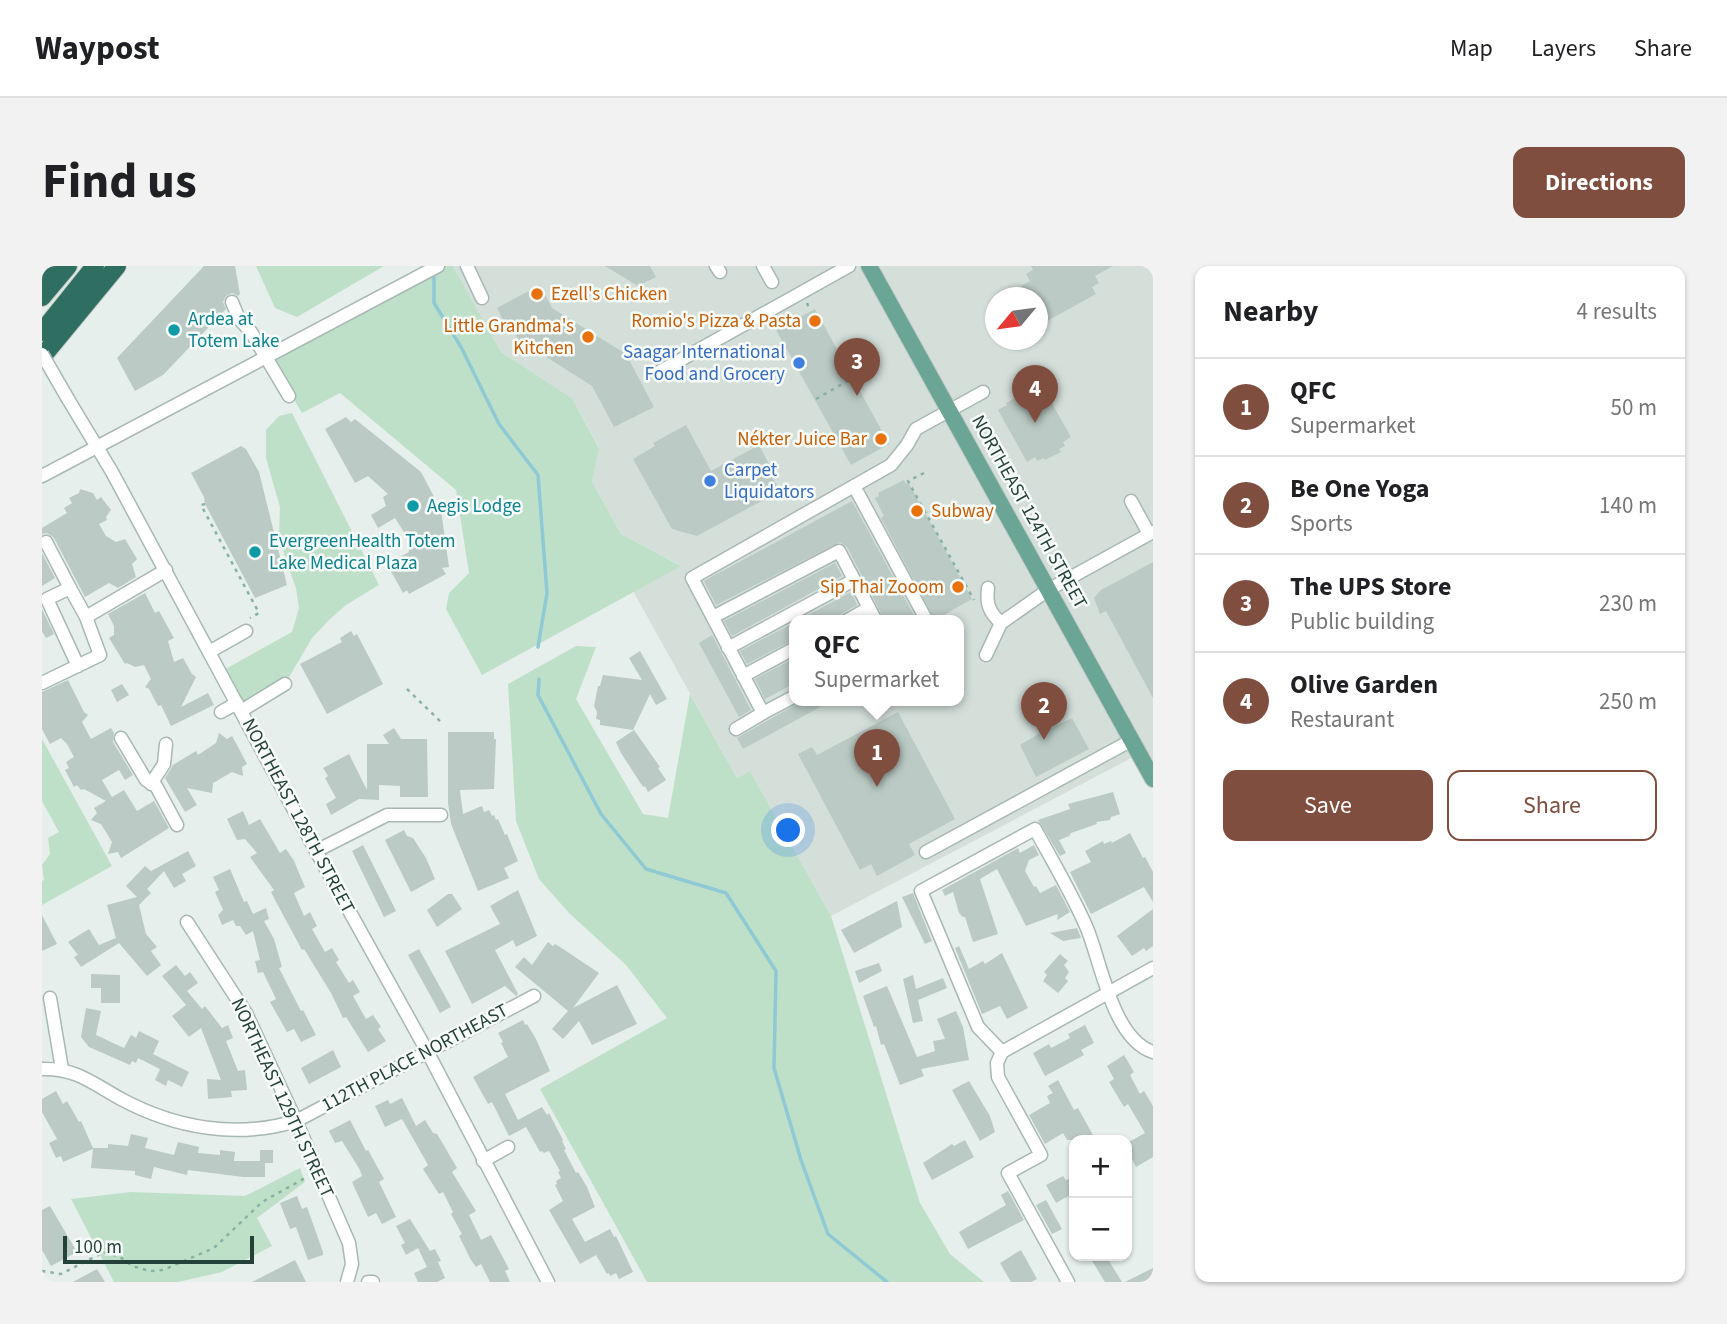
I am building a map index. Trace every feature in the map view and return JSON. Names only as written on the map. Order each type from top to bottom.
[{"type":"highway","points":[[42,274],[48,266]]},
{"type":"highway","points":[[42,297],[68,266]]},
{"type":"highway","points":[[42,332],[95,266]]},
{"type":"highway","points":[[42,355],[117,266]]},
{"type":"highway","points":[[99,287],[131,266]]},
{"type":"main road","name":"NORTHEAST 124TH STREET","points":[[869,266],[1153,779]]},
{"type":"street","points":[[42,476],[438,266]]},
{"type":"street","points":[[467,266],[482,298]]},
{"type":"street","points":[[763,266],[772,282]]},
{"type":"street","points":[[659,372],[849,266]]},
{"type":"street","points":[[232,302],[239,318],[270,355],[289,396]]},
{"type":"street","name":"NORTHEAST 128TH STREET","points":[[42,355],[166,570],[316,851],[427,1051],[548,1282]]},
{"type":"street","points":[[763,713],[692,578],[891,465],[916,429],[984,392]]},
{"type":"street","points":[[854,486],[924,615]]},
{"type":"street","points":[[986,655],[1001,623],[1048,590],[1151,533],[1131,501]]},
{"type":"street","points":[[42,683],[100,655],[86,617],[46,542]]},
{"type":"street","points":[[713,617],[839,551],[873,615]]},
{"type":"street","points":[[86,617],[166,570]]},
{"type":"street","points":[[789,615],[854,580]]},
{"type":"street","points":[[70,588],[47,599],[78,666]]},
{"type":"street","points":[[988,588],[990,613],[1001,623]]},
{"type":"street","points":[[857,615],[869,608]]},
{"type":"street","points":[[728,648],[789,615]]},
{"type":"street","points":[[209,652],[244,627]]},
{"type":"street","points":[[743,676],[789,651]]},
{"type":"street","points":[[221,712],[239,707],[285,684]]},
{"type":"street","points":[[736,729],[789,699]]},
{"type":"street","points":[[121,738],[146,780],[156,786],[177,825]]},
{"type":"street","points":[[926,852],[973,820],[1132,740]]},
{"type":"street","points":[[151,783],[164,764],[166,744]]},
{"type":"street","points":[[316,851],[387,815],[441,815]]},
{"type":"street","points":[[1002,1052],[978,1027],[921,891],[1035,829],[1087,927],[1107,993],[1132,1038],[1153,1052]]},
{"type":"street","name":"NORTHEAST 129TH STREET","points":[[187,922],[246,1013],[296,1121],[349,1242],[352,1264],[347,1282]]},
{"type":"street","points":[[1068,1282],[1008,1173],[1041,1155],[998,1077],[998,1063],[1002,1052],[1153,968]]},
{"type":"street","name":"112TH PLACE NORTHEAST","points":[[62,1069],[154,1114],[189,1125],[236,1131],[258,1130],[296,1121],[534,996]]},
{"type":"street","points":[[42,1069],[62,1069],[50,998]]},
{"type":"street","points":[[483,1161],[508,1147]]},
{"type":"path","points":[[807,303],[810,311]]},
{"type":"path","points":[[816,399],[852,379]]},
{"type":"path","points":[[924,472],[908,481],[978,606]]},
{"type":"path","points":[[205,504],[201,505],[259,614],[244,627]]},
{"type":"path","points":[[1083,596],[1087,600]]},
{"type":"path","points":[[407,689],[442,723]]},
{"type":"path","points":[[42,1271],[61,1274],[104,1252],[120,1257],[132,1266],[150,1271],[163,1270],[214,1248],[262,1202],[318,1171]]},
{"type":"shaded area","points":[[453,266],[1153,266],[1153,777],[1139,754],[831,916],[750,771],[737,778],[633,591],[680,565],[621,534],[592,482],[599,447],[572,398],[501,352]]},
{"type":"green space","points":[[256,266],[384,266],[297,317],[275,308]]},
{"type":"green space","points":[[438,266],[453,266],[501,352],[572,398],[599,448],[592,482],[621,534],[681,566],[482,675],[446,609],[449,593],[469,573],[456,490],[340,393],[302,413],[268,356]]},
{"type":"green space","points":[[292,413],[379,585],[346,605],[329,620],[312,638],[285,684],[240,711],[220,672],[292,632],[299,608],[296,588],[279,533],[280,507],[266,458],[266,430],[279,416]]},
{"type":"green space","points":[[576,646],[596,647],[576,699],[643,814],[668,818],[690,694],[737,778],[750,771],[831,916],[920,1203],[950,1254],[984,1282],[647,1282],[540,1089],[667,1018],[626,965],[569,913],[539,879],[516,821],[508,684]]},
{"type":"green space","points":[[42,739],[112,866],[42,905],[42,865],[50,854],[48,838],[59,832],[42,801]]},
{"type":"green space","points":[[300,1168],[305,1182],[257,1218],[272,1246],[222,1272],[178,1282],[114,1282],[71,1199],[131,1192],[245,1196]]},
{"type":"building","name":"Ardea at Totem Lake","points":[[204,266],[235,266],[240,294],[238,296],[232,293],[226,296],[223,302],[226,309],[163,375],[135,391],[117,358]]},
{"type":"building","points":[[605,266],[650,266],[656,277],[638,286]]},
{"type":"building","points":[[1031,266],[1113,266],[1095,276],[1099,283],[1092,287],[1096,294],[1048,320],[1048,287],[1020,287],[1030,281],[1026,274],[1033,270]]},
{"type":"building","points":[[540,285],[552,308],[626,354],[654,407],[614,427],[592,386],[518,339],[512,328],[508,330],[497,308]]},
{"type":"building","points":[[815,309],[889,444],[851,465],[776,330]]},
{"type":"building","points":[[1036,386],[1042,386],[1071,437],[1063,442],[1065,446],[1059,449],[1061,452],[1045,460],[1044,458],[1037,461],[1035,457],[1027,462],[998,410]]},
{"type":"building","name":"Aegis Lodge","points":[[346,417],[351,422],[355,419],[421,472],[441,510],[449,567],[442,568],[446,574],[409,594],[407,590],[403,593],[387,564],[409,552],[407,537],[395,518],[378,528],[371,515],[386,506],[383,497],[388,494],[368,476],[355,483],[325,429]]},
{"type":"building","name":"Carpet Liquidators","points":[[686,425],[711,471],[759,445],[769,464],[766,466],[780,491],[697,536],[672,529],[633,459],[655,446],[653,443]]},
{"type":"building","name":"EvergreenHealth Totem Lake Medical Plaza","points":[[241,446],[246,449],[259,472],[287,585],[255,598],[191,473]]},
{"type":"building","points":[[904,480],[906,484],[908,482],[972,599],[944,615],[932,615],[881,518],[884,516],[875,498],[879,496],[878,493]]},
{"type":"building","points":[[80,489],[93,493],[97,500],[101,497],[111,510],[107,520],[99,524],[106,536],[116,542],[125,539],[137,559],[132,564],[136,577],[118,588],[109,583],[85,597],[54,538],[47,533],[42,534],[42,528],[67,513],[64,508],[72,503],[69,498],[79,493]]},
{"type":"building","points":[[852,501],[914,615],[882,615],[847,547],[840,542],[716,605],[704,581]]},
{"type":"building","points":[[42,553],[55,578],[42,586]]},
{"type":"building","points":[[1153,562],[1153,698],[1106,611],[1100,614],[1094,598],[1101,590]]},
{"type":"building","points":[[835,563],[842,576],[732,636],[724,621]]},
{"type":"building","points":[[851,592],[857,605],[840,615],[808,615]]},
{"type":"building","points":[[145,593],[155,613],[159,611],[174,638],[168,641],[174,662],[183,658],[196,677],[181,707],[208,693],[214,705],[171,726],[161,705],[158,706],[149,689],[145,687],[151,679],[144,665],[135,667],[125,664],[109,638],[114,635],[114,626],[108,614]]},
{"type":"building","points":[[42,609],[54,634],[46,638],[42,631]]},
{"type":"building","points":[[789,625],[789,642],[747,664],[740,651]]},
{"type":"building","points":[[351,631],[354,636],[357,634],[383,684],[327,714],[300,664],[342,642],[340,638]]},
{"type":"building","points":[[712,635],[751,710],[739,717],[699,643]]},
{"type":"building","points":[[640,651],[667,699],[656,705],[650,694],[633,730],[600,725],[594,706],[603,675],[642,680],[629,658]]},
{"type":"building","points":[[789,661],[789,686],[765,699],[755,679]]},
{"type":"building","points":[[68,680],[88,715],[82,722],[91,739],[111,728],[114,733],[113,742],[133,775],[125,780],[119,770],[102,780],[112,797],[124,790],[137,811],[154,801],[169,828],[121,858],[118,852],[108,854],[112,842],[101,824],[91,820],[97,813],[94,808],[106,801],[84,789],[81,790],[77,785],[74,787],[65,770],[69,768],[66,762],[74,757],[67,744],[61,738],[50,744],[42,729],[42,692]]},
{"type":"building","points":[[122,684],[129,695],[117,702],[111,690]]},
{"type":"building","points":[[793,706],[822,706],[743,749],[737,738]]},
{"type":"building","points":[[898,712],[955,819],[909,844],[915,855],[877,876],[871,864],[860,870],[798,754],[812,747],[817,755]]},
{"type":"building","points":[[1072,718],[1089,749],[1036,777],[1020,745],[1050,727]]},
{"type":"building","points":[[394,728],[401,739],[427,739],[428,797],[400,797],[400,786],[379,785],[379,800],[359,799],[331,815],[326,804],[336,798],[325,778],[328,776],[323,768],[349,754],[367,790],[367,744],[389,744],[383,735]]},
{"type":"building","points":[[634,730],[666,780],[648,792],[616,742]]},
{"type":"building","points":[[448,732],[494,732],[496,739],[494,789],[460,790],[463,814],[482,806],[484,812],[489,810],[496,820],[498,819],[505,835],[507,834],[518,861],[504,868],[509,878],[478,891],[451,824],[448,803]]},
{"type":"building","points":[[219,733],[227,739],[232,736],[247,764],[242,767],[243,776],[232,772],[213,783],[212,793],[187,788],[197,805],[185,812],[165,778],[173,765],[196,751],[198,755],[216,743]]},
{"type":"building","points":[[1113,792],[1120,814],[1059,840],[1066,853],[1060,856],[1038,820],[1070,809],[1068,804]]},
{"type":"building","points":[[243,811],[249,825],[260,819],[280,853],[286,849],[294,861],[305,887],[294,893],[304,916],[310,912],[317,926],[312,929],[325,952],[332,948],[339,960],[336,962],[349,983],[353,980],[360,992],[353,996],[366,1019],[373,1015],[381,1027],[378,1029],[386,1041],[368,1052],[346,1017],[343,1018],[331,993],[304,949],[302,950],[271,892],[274,890],[250,857],[257,853],[245,839],[237,840],[227,819]]},
{"type":"building","points":[[404,830],[407,836],[413,838],[426,858],[435,879],[411,892],[385,840]]},
{"type":"building","points":[[1130,833],[1153,872],[1153,902],[1144,887],[1091,914],[1070,872],[1091,862],[1085,851],[1103,841],[1104,844],[1111,841],[1112,843]]},
{"type":"building","points":[[363,845],[396,911],[384,917],[352,851]]},
{"type":"building","points":[[1034,845],[1039,855],[1029,860],[1025,871],[1040,893],[1056,885],[1070,912],[1057,920],[1058,914],[1026,926],[997,869],[980,879],[998,934],[973,942],[965,917],[959,913],[953,892],[945,896],[942,890],[1018,848],[1020,853]]},
{"type":"building","points":[[188,851],[196,866],[182,874],[186,881],[174,888],[164,871],[147,889],[151,893],[139,905],[146,934],[157,947],[151,951],[161,965],[147,976],[119,943],[81,967],[74,957],[78,955],[68,942],[89,929],[99,945],[116,938],[107,905],[137,897],[126,886],[145,866],[151,871]]},
{"type":"building","points":[[230,869],[244,902],[247,901],[253,914],[266,908],[269,919],[264,921],[274,939],[282,967],[279,968],[316,1035],[301,1042],[294,1029],[287,1032],[270,1002],[276,999],[263,972],[258,973],[255,961],[260,960],[253,931],[246,935],[233,920],[222,925],[218,915],[223,910],[215,892],[219,890],[213,877]]},
{"type":"building","points":[[518,890],[537,936],[516,947],[513,940],[495,950],[518,994],[516,996],[505,986],[472,1004],[445,951],[500,924],[490,906]]},
{"type":"building","points":[[913,893],[932,941],[925,944],[902,897]]},
{"type":"building","points":[[448,894],[452,894],[462,909],[437,927],[427,910]]},
{"type":"building","points":[[897,901],[902,927],[854,953],[841,930]]},
{"type":"building","points":[[1153,909],[1153,946],[1132,956],[1117,936]]},
{"type":"building","points":[[42,915],[57,944],[42,951]]},
{"type":"building","points":[[1077,928],[1081,938],[1063,941],[1050,933]]},
{"type":"building","points":[[548,942],[599,973],[573,1008],[617,985],[637,1024],[592,1045],[579,1021],[563,1039],[552,1029],[568,1011],[515,967],[524,957],[532,965]]},
{"type":"building","points":[[959,946],[969,969],[983,961],[985,964],[1002,953],[1028,1008],[1007,1019],[1000,1006],[982,1014],[955,948]]},
{"type":"building","points":[[419,949],[451,1007],[440,1013],[408,955]]},
{"type":"building","points":[[1060,954],[1068,961],[1064,965],[1069,972],[1065,978],[1068,981],[1058,993],[1043,981],[1047,975],[1044,972]]},
{"type":"building","points":[[879,963],[882,971],[859,983],[855,971]]},
{"type":"building","points":[[176,965],[185,976],[190,972],[198,983],[187,991],[202,1009],[205,1006],[222,1028],[228,1025],[233,1038],[226,1041],[238,1071],[245,1070],[247,1090],[231,1091],[232,1097],[208,1099],[207,1079],[221,1080],[201,1028],[189,1037],[172,1016],[186,1005],[162,976]]},
{"type":"building","points":[[91,974],[120,975],[120,1003],[101,1003],[101,988],[91,988]]},
{"type":"building","points":[[913,975],[916,989],[943,978],[947,988],[918,1000],[923,1021],[913,1023],[903,979]]},
{"type":"building","points":[[887,986],[917,1057],[935,1051],[933,1041],[945,1039],[937,1019],[956,1011],[963,1027],[969,1060],[921,1069],[924,1076],[900,1085],[884,1044],[881,1045],[863,996]]},
{"type":"building","points":[[86,1008],[101,1011],[96,1035],[124,1048],[131,1035],[136,1038],[139,1031],[159,1041],[153,1054],[189,1072],[182,1087],[168,1080],[166,1086],[155,1080],[160,1069],[138,1058],[136,1063],[132,1061],[130,1065],[89,1047],[81,1037]]},
{"type":"building","points":[[523,1020],[536,1039],[550,1071],[505,1094],[518,1120],[542,1107],[547,1115],[549,1113],[563,1140],[564,1150],[587,1187],[595,1207],[572,1219],[585,1242],[610,1229],[614,1237],[616,1236],[633,1272],[619,1279],[616,1273],[610,1276],[607,1274],[596,1255],[580,1264],[549,1210],[563,1201],[555,1185],[561,1178],[558,1172],[560,1171],[549,1151],[540,1152],[526,1127],[509,1136],[492,1102],[488,1104],[473,1077],[508,1057],[498,1033]]},
{"type":"building","points":[[1085,1025],[1094,1043],[1081,1050],[1084,1055],[1045,1076],[1033,1053],[1049,1044],[1051,1048],[1070,1038],[1068,1034]]},
{"type":"building","points":[[333,1050],[341,1067],[309,1084],[301,1068]]},
{"type":"building","points":[[1124,1055],[1134,1072],[1130,1075],[1140,1094],[1144,1091],[1153,1106],[1153,1157],[1136,1167],[1132,1159],[1132,1140],[1145,1133],[1128,1104],[1124,1107],[1109,1082],[1114,1079],[1107,1066]]},
{"type":"building","points":[[1058,1080],[1074,1110],[1078,1108],[1093,1135],[1069,1135],[1067,1140],[1063,1133],[1045,1144],[1029,1115],[1050,1103],[1047,1096],[1053,1093],[1048,1086]]},
{"type":"building","points":[[969,1081],[990,1116],[995,1132],[980,1141],[952,1090]]},
{"type":"building","points":[[56,1091],[63,1104],[67,1101],[79,1122],[81,1121],[93,1148],[108,1148],[108,1144],[128,1146],[131,1134],[148,1138],[145,1148],[174,1155],[178,1142],[199,1147],[198,1153],[220,1155],[220,1150],[235,1152],[234,1161],[260,1161],[260,1150],[273,1150],[273,1163],[265,1163],[265,1177],[188,1170],[187,1175],[154,1167],[151,1179],[135,1175],[135,1171],[91,1168],[93,1149],[63,1162],[61,1156],[56,1158],[49,1143],[57,1139],[42,1112],[42,1099]]},
{"type":"building","points":[[402,1098],[416,1126],[425,1120],[443,1144],[457,1168],[452,1172],[476,1211],[469,1215],[481,1240],[491,1235],[509,1269],[505,1271],[510,1282],[490,1282],[481,1264],[476,1267],[471,1260],[459,1236],[462,1234],[451,1214],[453,1212],[443,1192],[439,1194],[423,1169],[428,1165],[402,1119],[385,1127],[375,1106],[388,1100],[390,1104]]},
{"type":"building","points":[[350,1120],[384,1179],[379,1182],[396,1217],[382,1224],[376,1213],[368,1217],[352,1182],[362,1176],[360,1170],[342,1141],[335,1143],[329,1131]]},
{"type":"building","points":[[965,1140],[974,1157],[932,1180],[923,1163],[952,1144],[954,1146]]},
{"type":"building","points":[[1063,1176],[1066,1180],[1069,1179],[1069,1196],[1056,1203],[1046,1185]]},
{"type":"building","points":[[1008,1191],[1024,1220],[968,1249],[959,1232],[1006,1205],[1001,1195]]},
{"type":"building","points":[[297,1196],[302,1209],[307,1207],[323,1252],[323,1255],[308,1260],[296,1227],[290,1229],[280,1203]]},
{"type":"building","points":[[1046,1200],[1062,1229],[1052,1234],[1036,1205]]},
{"type":"building","points":[[50,1206],[77,1252],[51,1266],[42,1250],[42,1210]]},
{"type":"building","points":[[410,1219],[430,1251],[435,1249],[445,1278],[437,1282],[418,1282],[414,1273],[427,1267],[418,1248],[406,1255],[401,1245],[405,1243],[396,1226]]},
{"type":"building","points":[[1021,1250],[1037,1279],[1031,1282],[1011,1282],[1000,1263]]},
{"type":"building","points":[[295,1260],[306,1282],[252,1282]]},
{"type":"building","points":[[1092,1261],[1109,1261],[1122,1282],[1105,1282]]},
{"type":"building","points":[[1153,1268],[1153,1282],[1125,1282]]},
{"type":"building","points":[[97,1269],[105,1282],[73,1282]]},
{"type":"waterway","points":[[434,272],[434,303],[461,347],[499,424],[538,475],[547,593],[538,647]]},
{"type":"waterway","points":[[539,679],[538,695],[601,814],[646,869],[726,893],[776,971],[774,1068],[801,1160],[828,1234],[887,1282]]},
{"type":"place","name":"Ezell's Chicken","points":[[537,294]]},
{"type":"place","name":"Romio's Pizza & Pasta","points":[[815,321]]},
{"type":"place","name":"Ardea at Totem Lake","points":[[174,330]]},
{"type":"place","name":"Little Grandma's Kitchen","points":[[588,337]]},
{"type":"place","name":"Saagar International Food and Grocery","points":[[799,363]]},
{"type":"place","name":"The UPS Store","points":[[857,396]]},
{"type":"place","name":"Olive Garden","points":[[1035,423]]},
{"type":"place","name":"Nékter Juice Bar","points":[[881,439]]},
{"type":"place","name":"Carpet Liquidators","points":[[710,481]]},
{"type":"place","name":"Aegis Lodge","points":[[413,506]]},
{"type":"place","name":"Subway","points":[[917,511]]},
{"type":"place","name":"EvergreenHealth Totem Lake Medical Plaza","points":[[255,552]]},
{"type":"place","name":"Sip Thai Zooom","points":[[958,587]]},
{"type":"place","name":"Be One Yoga","points":[[1044,740]]},
{"type":"place","name":"QFC","points":[[877,787]]}]
